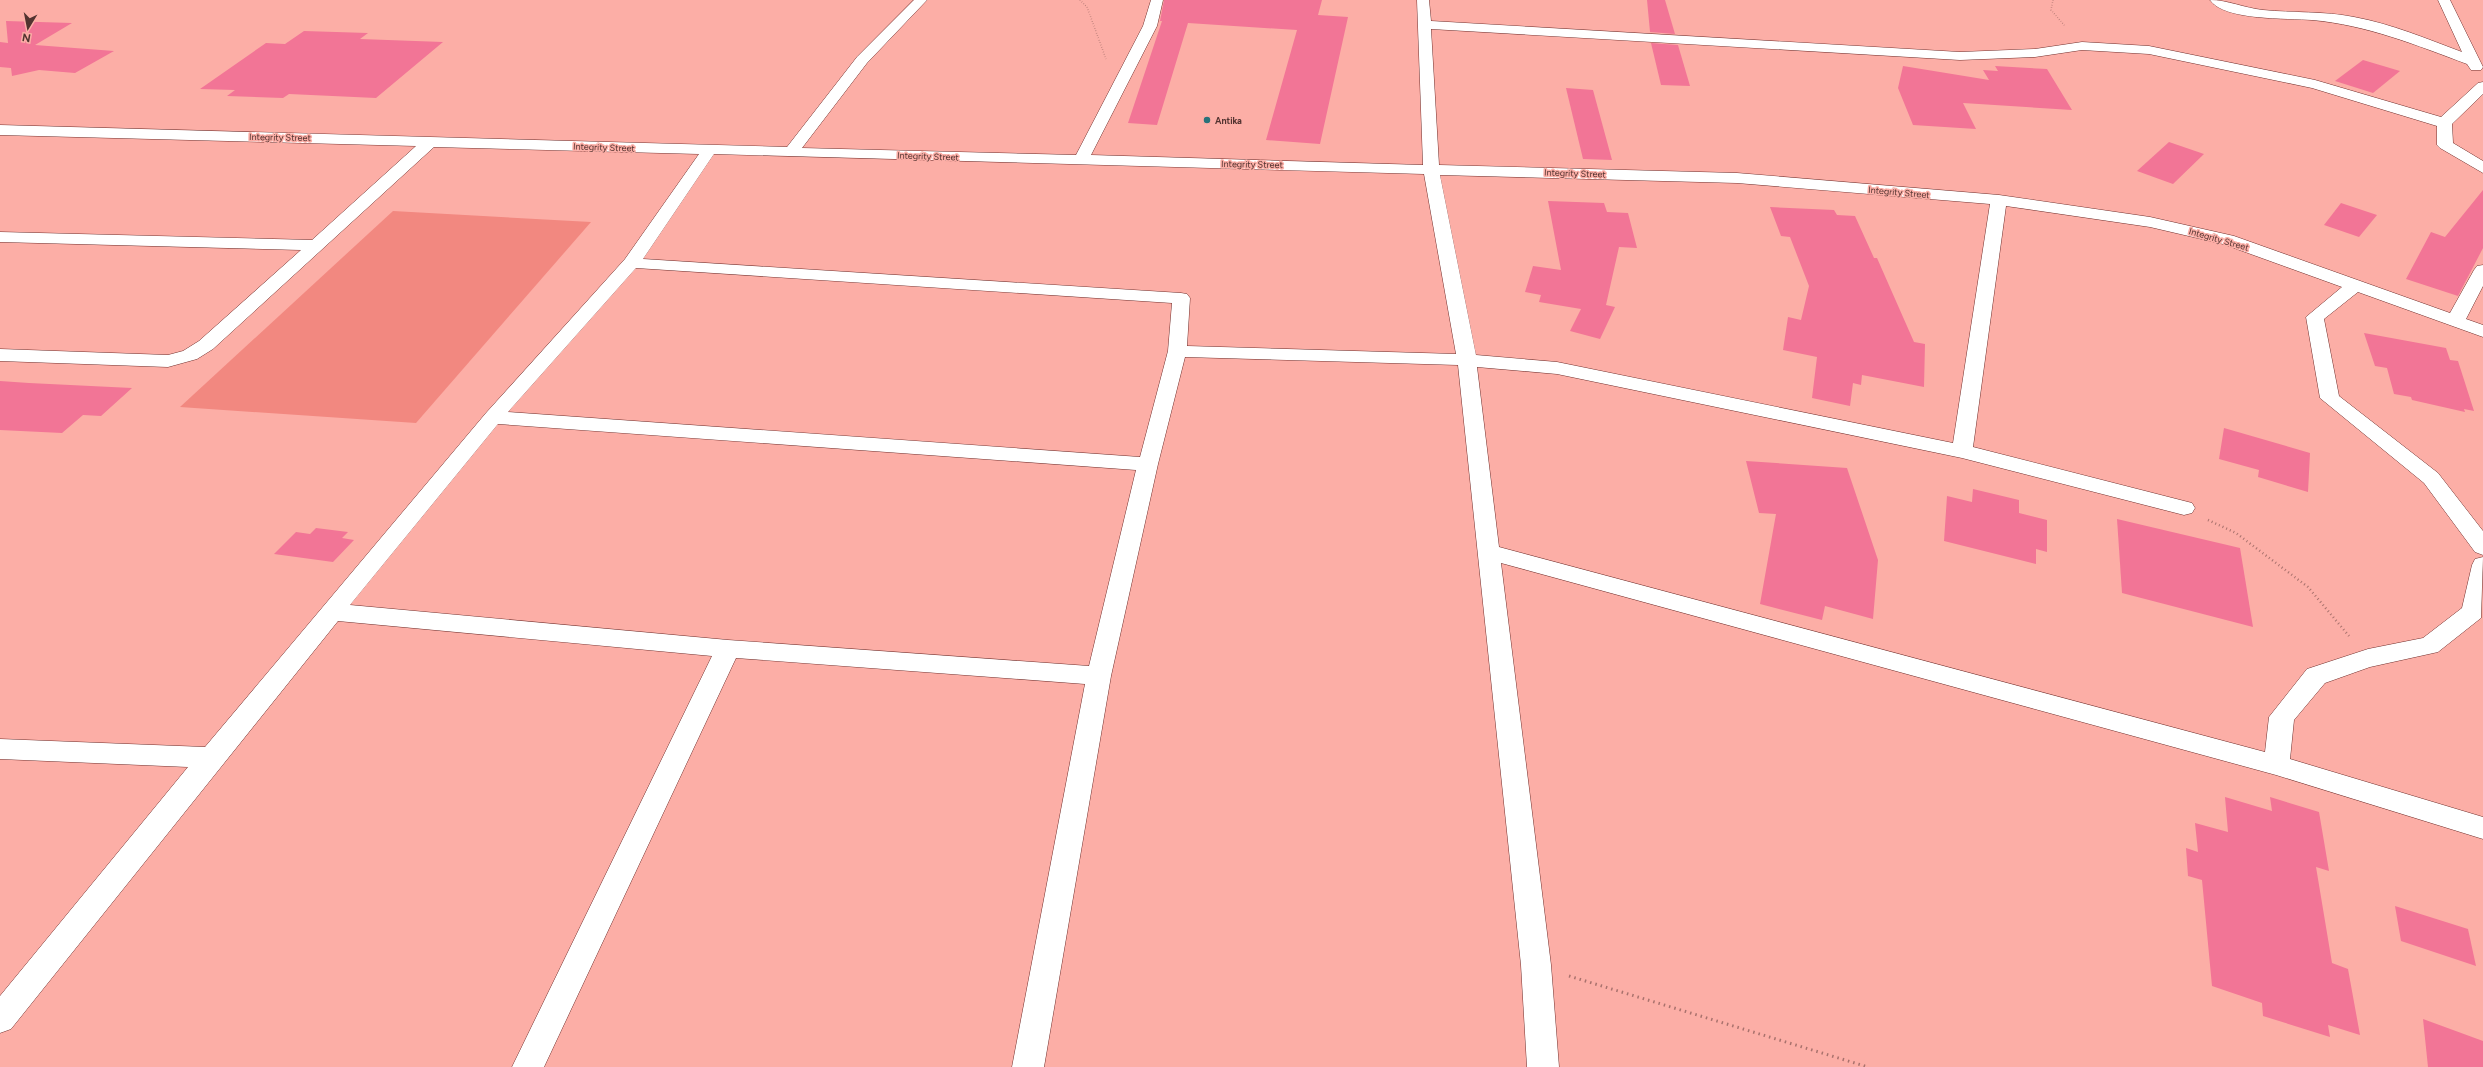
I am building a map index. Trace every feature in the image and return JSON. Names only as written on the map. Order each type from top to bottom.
[{"type":"street","points":[[791,152],[862,60],[921,0]]},
{"type":"street","points":[[1081,160],[1118,92],[1150,26],[1157,0]]},
{"type":"street","points":[[1422,0],[1431,168],[1467,360],[1536,965],[1544,1067]]},
{"type":"street","points":[[2216,0],[2235,10],[2263,14],[2312,16],[2373,26],[2473,61]]},
{"type":"street","points":[[2444,0],[2483,80]]},
{"type":"street","points":[[1423,25],[1960,56],[2036,53],[2082,46],[2149,50],[2315,84],[2444,123]]},
{"type":"street","points":[[2483,86],[2444,123],[2445,145],[2483,168]]},
{"type":"street","name":"Integrity Street","points":[[0,130],[1081,160],[1431,168],[1737,178],[1999,200],[2157,223],[2228,240],[2483,331]]},
{"type":"street","points":[[0,355],[168,361],[190,355],[206,344],[431,141]]},
{"type":"street","points":[[0,1020],[211,758],[493,417],[631,263],[709,150]]},
{"type":"street","points":[[1962,451],[1999,200]]},
{"type":"street","points":[[0,237],[315,245]]},
{"type":"street","points":[[631,263],[1181,298],[1177,351],[1148,464],[1099,676],[1028,1067]]},
{"type":"street","points":[[2455,321],[2483,270]]},
{"type":"street","points":[[2356,285],[2315,317],[2330,398],[2431,478],[2483,547]]},
{"type":"street","points":[[1177,351],[1467,360],[1557,368],[1962,451],[2184,508]]},
{"type":"street","points":[[493,417],[1148,464]]},
{"type":"street","points":[[1489,552],[2276,765],[2483,828]]},
{"type":"street","points":[[2276,765],[2282,718],[2316,676],[2368,658],[2430,646],[2474,612],[2483,565]]},
{"type":"street","points":[[332,612],[728,649],[1099,676]]},
{"type":"street","points":[[528,1067],[728,649]]},
{"type":"street","points":[[0,749],[211,758]]},
{"type":"path","points":[[1080,0],[1087,8],[1118,92]]},
{"type":"path","points":[[2053,0],[2051,10],[2082,46]]},
{"type":"path","points":[[2184,508],[2236,533],[2308,587],[2368,658]]},
{"type":"path","points":[[1536,965],[1868,1067]]},
{"type":"shaded area","points":[[393,211],[591,222],[416,423],[180,407]]},
{"type":"building","points":[[1164,0],[1322,0],[1318,15],[1348,17],[1320,144],[1266,140],[1297,30],[1188,23],[1157,125],[1128,123],[1162,21],[1160,21]]},
{"type":"building","points":[[1647,0],[1665,0],[1675,34],[1650,32]]},
{"type":"building","points":[[6,21],[72,23],[35,45],[114,51],[75,73],[39,70],[12,76],[11,68],[0,67],[0,42],[8,43]]},
{"type":"building","points":[[304,31],[368,33],[360,39],[443,42],[376,98],[289,94],[283,98],[227,96],[235,90],[200,89],[266,43],[285,44]]},
{"type":"building","points":[[1651,43],[1678,45],[1690,86],[1661,85]]},
{"type":"building","points":[[2363,60],[2400,71],[2373,93],[2335,81]]},
{"type":"building","points":[[1903,66],[1989,80],[1983,70],[1998,71],[1995,66],[2047,69],[2072,110],[1963,103],[1976,129],[1913,125],[1898,88]]},
{"type":"building","points":[[1566,88],[1593,90],[1612,160],[1583,159]]},
{"type":"building","points":[[2169,142],[2204,154],[2173,184],[2137,171]]},
{"type":"building","points":[[2483,190],[2483,248],[2458,296],[2406,279],[2431,232],[2445,237]]},
{"type":"building","points":[[1548,201],[1604,203],[1607,212],[1628,213],[1637,248],[1619,247],[1606,305],[1615,307],[1600,339],[1570,331],[1581,309],[1539,302],[1541,295],[1525,292],[1533,266],[1561,270]]},
{"type":"building","points":[[2341,203],[2377,215],[2359,237],[2324,225]]},
{"type":"building","points":[[1770,207],[1834,210],[1837,215],[1855,216],[1874,258],[1877,258],[1914,342],[1925,344],[1924,387],[1862,375],[1861,385],[1853,383],[1850,406],[1812,398],[1817,357],[1783,350],[1788,317],[1801,320],[1809,286],[1790,237],[1781,236]]},
{"type":"building","points":[[2364,333],[2446,348],[2450,360],[2458,361],[2474,411],[2464,409],[2465,412],[2412,400],[2411,397],[2394,394],[2387,368],[2375,366]]},
{"type":"building","points":[[0,381],[132,388],[101,416],[83,415],[62,433],[0,430]]},
{"type":"building","points":[[2224,428],[2310,453],[2308,492],[2258,477],[2259,470],[2219,459]]},
{"type":"building","points":[[1746,461],[1847,468],[1878,560],[1873,619],[1825,606],[1822,620],[1760,604],[1776,514],[1759,513]]},
{"type":"building","points":[[1973,489],[2019,500],[2019,513],[2047,520],[2047,552],[2036,549],[2036,564],[1944,541],[1947,496],[1972,502]]},
{"type":"building","points":[[2117,519],[2240,548],[2253,627],[2122,593]]},
{"type":"building","points":[[316,528],[348,532],[342,538],[354,540],[333,562],[274,554],[296,532],[310,534]]},
{"type":"building","points":[[2225,797],[2272,811],[2270,797],[2319,812],[2329,871],[2316,867],[2332,963],[2348,969],[2360,1035],[2328,1025],[2330,1037],[2263,1016],[2262,1003],[2212,986],[2202,880],[2188,876],[2186,848],[2198,852],[2195,823],[2228,832]]},
{"type":"building","points":[[2395,906],[2468,929],[2476,966],[2401,941]]},
{"type":"building","points":[[2423,1019],[2483,1041],[2483,1067],[2428,1067]]},
{"type":"place","name":"Antika","points":[[1207,120]]}]
